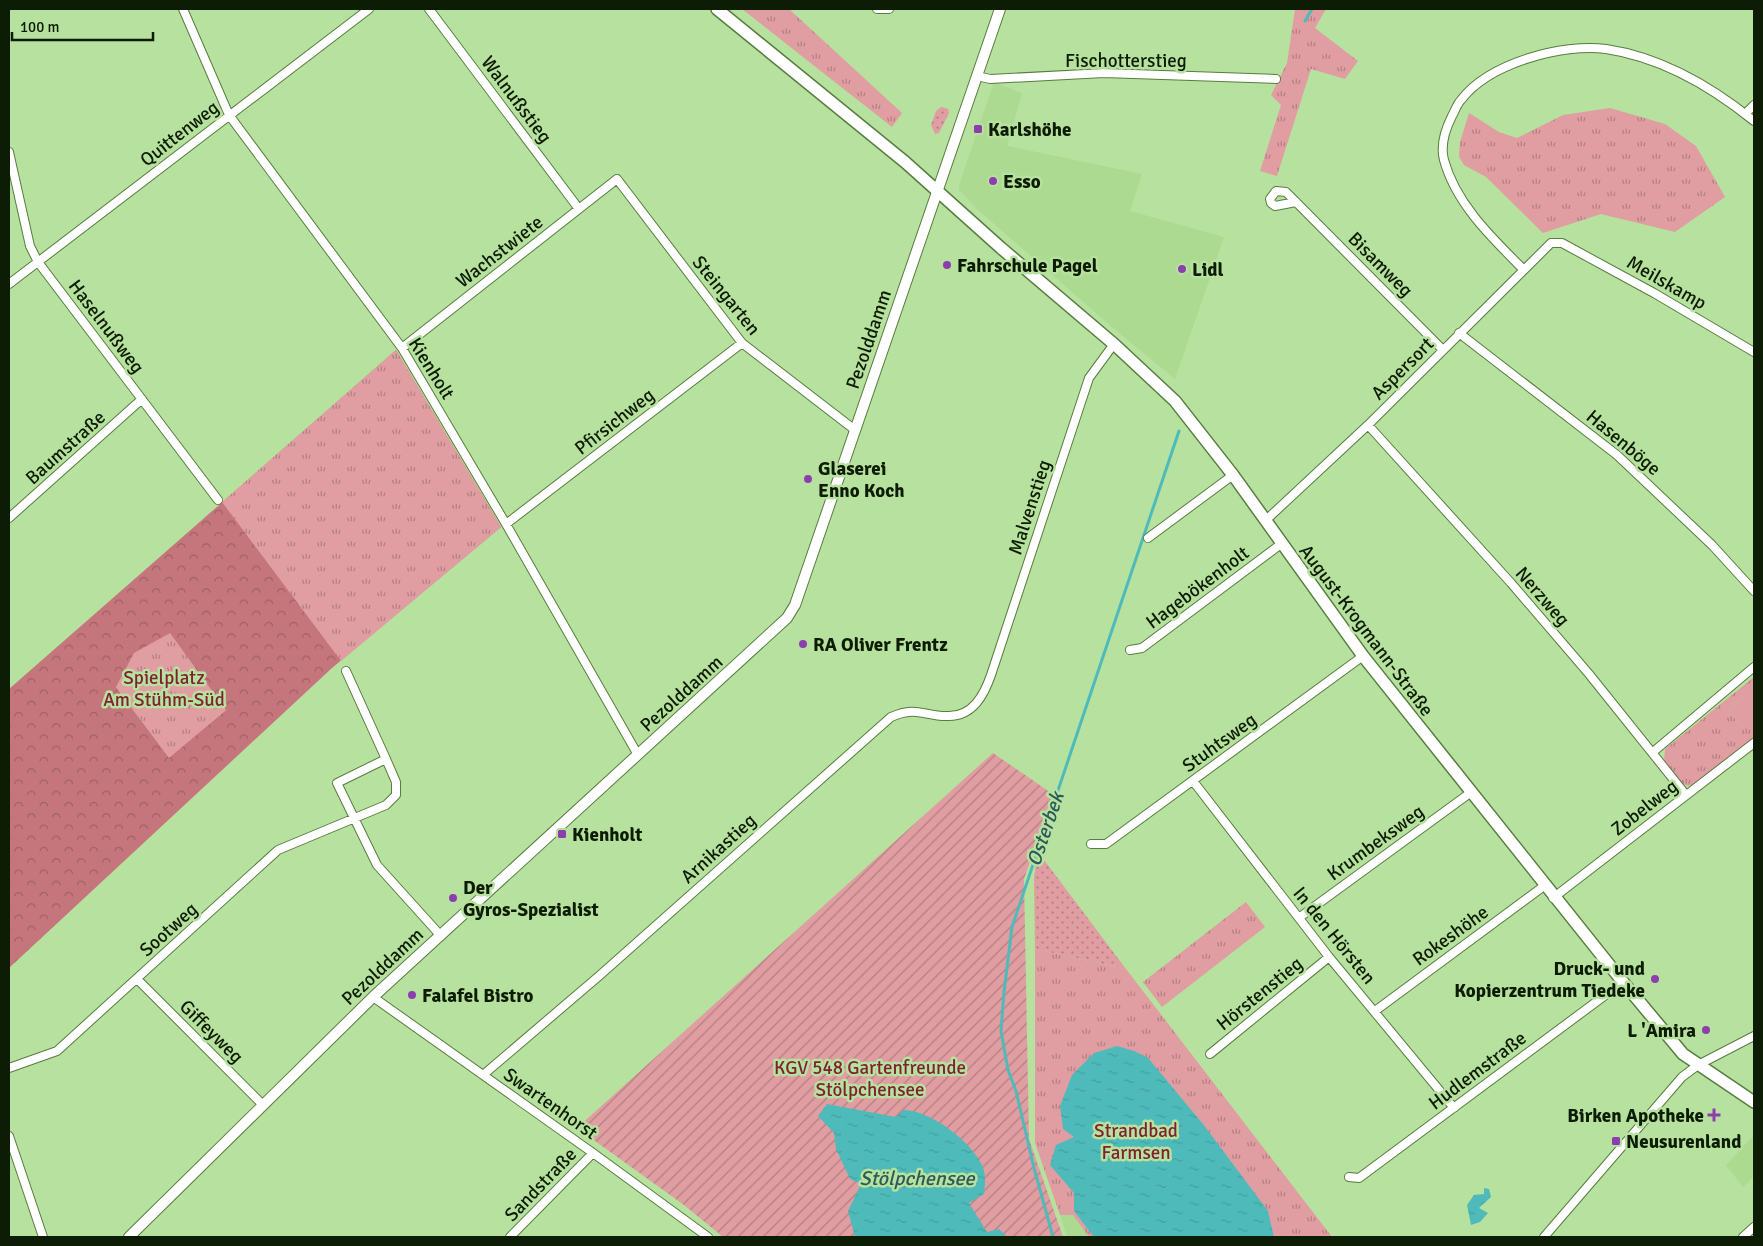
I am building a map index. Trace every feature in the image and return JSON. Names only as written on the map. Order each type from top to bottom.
[{"type":"main road","points":[[717,9],[938,191]]},
{"type":"main road","name":"August-Krogmann-Straße","points":[[938,191],[1114,344],[1175,401],[1233,474],[1281,544],[1363,656],[1553,898],[1622,982],[1683,1054],[1754,1102]]},
{"type":"street","name":"Kienholt","points":[[183,9],[229,115],[402,348],[506,524],[638,755]]},
{"type":"street","name":"Quittenweg","points":[[9,284],[369,9]]},
{"type":"street","name":"Walnußstieg","points":[[428,9],[579,209]]},
{"type":"street","points":[[877,9],[889,9]]},
{"type":"street","name":"Pezolddamm","points":[[129,1237],[373,997],[787,618],[795,605],[1000,9]]},
{"type":"street","points":[[1523,269],[1492,238],[1470,209],[1454,184],[1444,159],[1443,145],[1447,126],[1461,100],[1480,82],[1494,73],[1562,49],[1606,49],[1655,62],[1690,78],[1754,121]]},
{"type":"street","name":"Fischotterstieg","points":[[977,76],[990,79],[1104,73],[1276,79]]},
{"type":"street","points":[[1745,114],[1754,105]]},
{"type":"street","name":"Haselnußweg","points":[[9,152],[30,246],[38,262],[218,500]]},
{"type":"street","name":"Wachstwiete","points":[[402,348],[617,179]]},
{"type":"street","name":"Steingarten","points":[[617,179],[742,344],[855,430]]},
{"type":"street","name":"Bisamweg","points":[[1296,202],[1442,349]]},
{"type":"street","name":"Aspersort","points":[[1265,521],[1277,512],[1368,425],[1523,269],[1551,243],[1562,243]]},
{"type":"street","name":"Meilskamp","points":[[1562,243],[1654,293],[1754,352]]},
{"type":"street","name":"Hasenböge","points":[[1459,333],[1618,455],[1712,545],[1754,591]]},
{"type":"street","name":"Pfirsichweg","points":[[506,524],[742,344]]},
{"type":"street","name":"Malvenstieg","points":[[987,687],[1089,378],[1114,344]]},
{"type":"street","name":"Baumstraße","points":[[9,518],[142,400]]},
{"type":"street","name":"Nerzweg","points":[[1368,425],[1511,583],[1653,752],[1686,795]]},
{"type":"street","points":[[1148,538],[1233,474]]},
{"type":"street","name":"Hagebökenholt","points":[[1130,650],[1142,648],[1281,544]]},
{"type":"street","name":"Stuhtsweg","points":[[1091,844],[1106,844],[1363,656]]},
{"type":"street","name":"Zobelweg","points":[[1653,752],[1754,666]]},
{"type":"street","points":[[346,671],[386,759],[337,783],[377,865],[441,936]]},
{"type":"street","name":"Arnikastieg","points":[[482,1075],[599,976],[891,717],[903,712],[918,710],[949,716],[964,712],[978,703],[987,687]]},
{"type":"street","name":"Zobelweg","points":[[1553,898],[1754,743]]},
{"type":"street","name":"Sootweg","points":[[9,1068],[57,1051],[278,850],[386,805],[396,795],[396,782],[386,759]]},
{"type":"street","name":"In den Hörsten","points":[[1193,781],[1300,917],[1329,957],[1454,1108]]},
{"type":"street","name":"Krumbeksweg","points":[[1300,917],[1470,793]]},
{"type":"street","name":"Rokeshöhe","points":[[1375,1011],[1544,886]]},
{"type":"street","name":"Hörstenstieg","points":[[1210,1054],[1329,957]]},
{"type":"street","name":"Giffeyweg","points":[[137,979],[263,1105]]},
{"type":"street","name":"Hudlemstraße","points":[[1349,1177],[1359,1178],[1622,982]]},
{"type":"street","name":"Swartenhorst","points":[[373,997],[708,1237]]},
{"type":"street","points":[[1544,1237],[1682,1077],[1698,1065],[1754,1036]]},
{"type":"street","points":[[9,1136],[43,1237]]},
{"type":"street","name":"Sandstraße","points":[[510,1237],[593,1153]]},
{"type":"shaded area","points":[[994,82],[1022,93],[1007,146],[1142,174],[1130,211],[1224,237],[1175,379],[1119,333],[977,209],[959,190],[959,185]]},
{"type":"shaded area","points":[[1754,1135],[1754,1176],[1743,1187],[1726,1165]]},
{"type":"shaded area","points":[[1060,1215],[1073,1215],[1089,1237],[1067,1237]]},
{"type":"green space","points":[[742,9],[789,9],[902,113],[892,127]]},
{"type":"green space","points":[[1295,9],[1326,9],[1315,28],[1358,61],[1345,79],[1311,69],[1277,176],[1260,171],[1281,105],[1271,95],[1287,63]]},
{"type":"green space","points":[[941,107],[948,109],[949,113],[939,133],[935,134],[931,125],[936,111]]},
{"type":"green space","points":[[1610,108],[1665,124],[1696,146],[1725,197],[1675,232],[1601,214],[1543,233],[1486,177],[1464,165],[1459,157],[1460,142],[1469,113],[1499,132],[1517,138],[1563,115]]},
{"type":"green space","points":[[396,350],[501,527],[332,668],[9,968],[9,689]],"holes":[[[116,687],[226,710],[169,757]]]},
{"type":"green space","points":[[396,350],[501,527],[341,661],[222,502]]},
{"type":"green space","name":"Spielplatz Am Stühm-Süd","points":[[170,633],[226,710],[169,758],[116,687],[134,653]]},
{"type":"green space","points":[[1754,677],[1754,689],[1728,710],[1742,727],[1754,717],[1754,738],[1695,785],[1685,785],[1664,761],[1665,749]]},
{"type":"green space","points":[[1754,689],[1754,717],[1742,727],[1728,710]]},
{"type":"green space","name":"KGV 548 Gartenfreunde Stölpchensee","points":[[993,753],[1054,795],[1024,879],[1029,1139],[1063,1237],[723,1237],[684,1205],[577,1128]]},
{"type":"green space","points":[[1038,852],[1126,969],[1035,949],[1034,877]]},
{"type":"green space","points":[[1246,902],[1265,927],[1162,1007],[1143,982]]},
{"type":"green space","name":"Strandbad Farmsen","points":[[1035,949],[1126,969],[1332,1237],[1089,1237],[1073,1215],[1060,1215],[1035,1143]]},
{"type":"water","points":[[1117,1046],[1148,1058],[1203,1124],[1268,1211],[1274,1237],[1094,1237],[1074,1211],[1074,1193],[1050,1165],[1056,1145],[1074,1137],[1063,1129],[1060,1106],[1072,1075],[1094,1053]]},
{"type":"water","name":"Stölpchensee","points":[[827,1104],[896,1117],[903,1110],[914,1111],[938,1121],[949,1129],[978,1157],[984,1170],[984,1194],[969,1203],[987,1232],[999,1229],[1007,1237],[855,1237],[848,1211],[861,1184],[850,1179],[836,1149],[834,1133],[818,1116]]},
{"type":"water","points":[[1484,1188],[1489,1189],[1491,1197],[1479,1208],[1488,1213],[1480,1222],[1471,1225],[1467,1205],[1474,1195],[1484,1194]]},
{"type":"waterway","points":[[1305,21],[1312,9]]},
{"type":"waterway","name":"Osterbek","points":[[1053,1237],[1016,1091],[1008,1070],[1001,1031],[1012,927],[1179,431]]},
{"type":"place","name":"Karlshöhe","points":[[978,129]]},
{"type":"place","name":"Esso","points":[[993,181]]},
{"type":"place","name":"Fahrschule Pagel","points":[[947,265]]},
{"type":"place","name":"Lidl","points":[[1182,269]]},
{"type":"place","name":"Glaserei Enno Koch","points":[[808,479]]},
{"type":"place","name":"RA Oliver Frentz","points":[[803,644]]},
{"type":"place","name":"Kienholt","points":[[562,834]]},
{"type":"place","name":"Der Gyros-Spezialist","points":[[453,898]]},
{"type":"place","name":"Druck- und Kopierzentrum Tiedeke","points":[[1655,979]]},
{"type":"place","name":"Falafel Bistro","points":[[412,995]]},
{"type":"place","name":"L 'Amira","points":[[1706,1030]]},
{"type":"place","name":"Birken Apotheke","points":[[1714,1115]]},
{"type":"place","name":"Neusurenland","points":[[1616,1141]]}]
